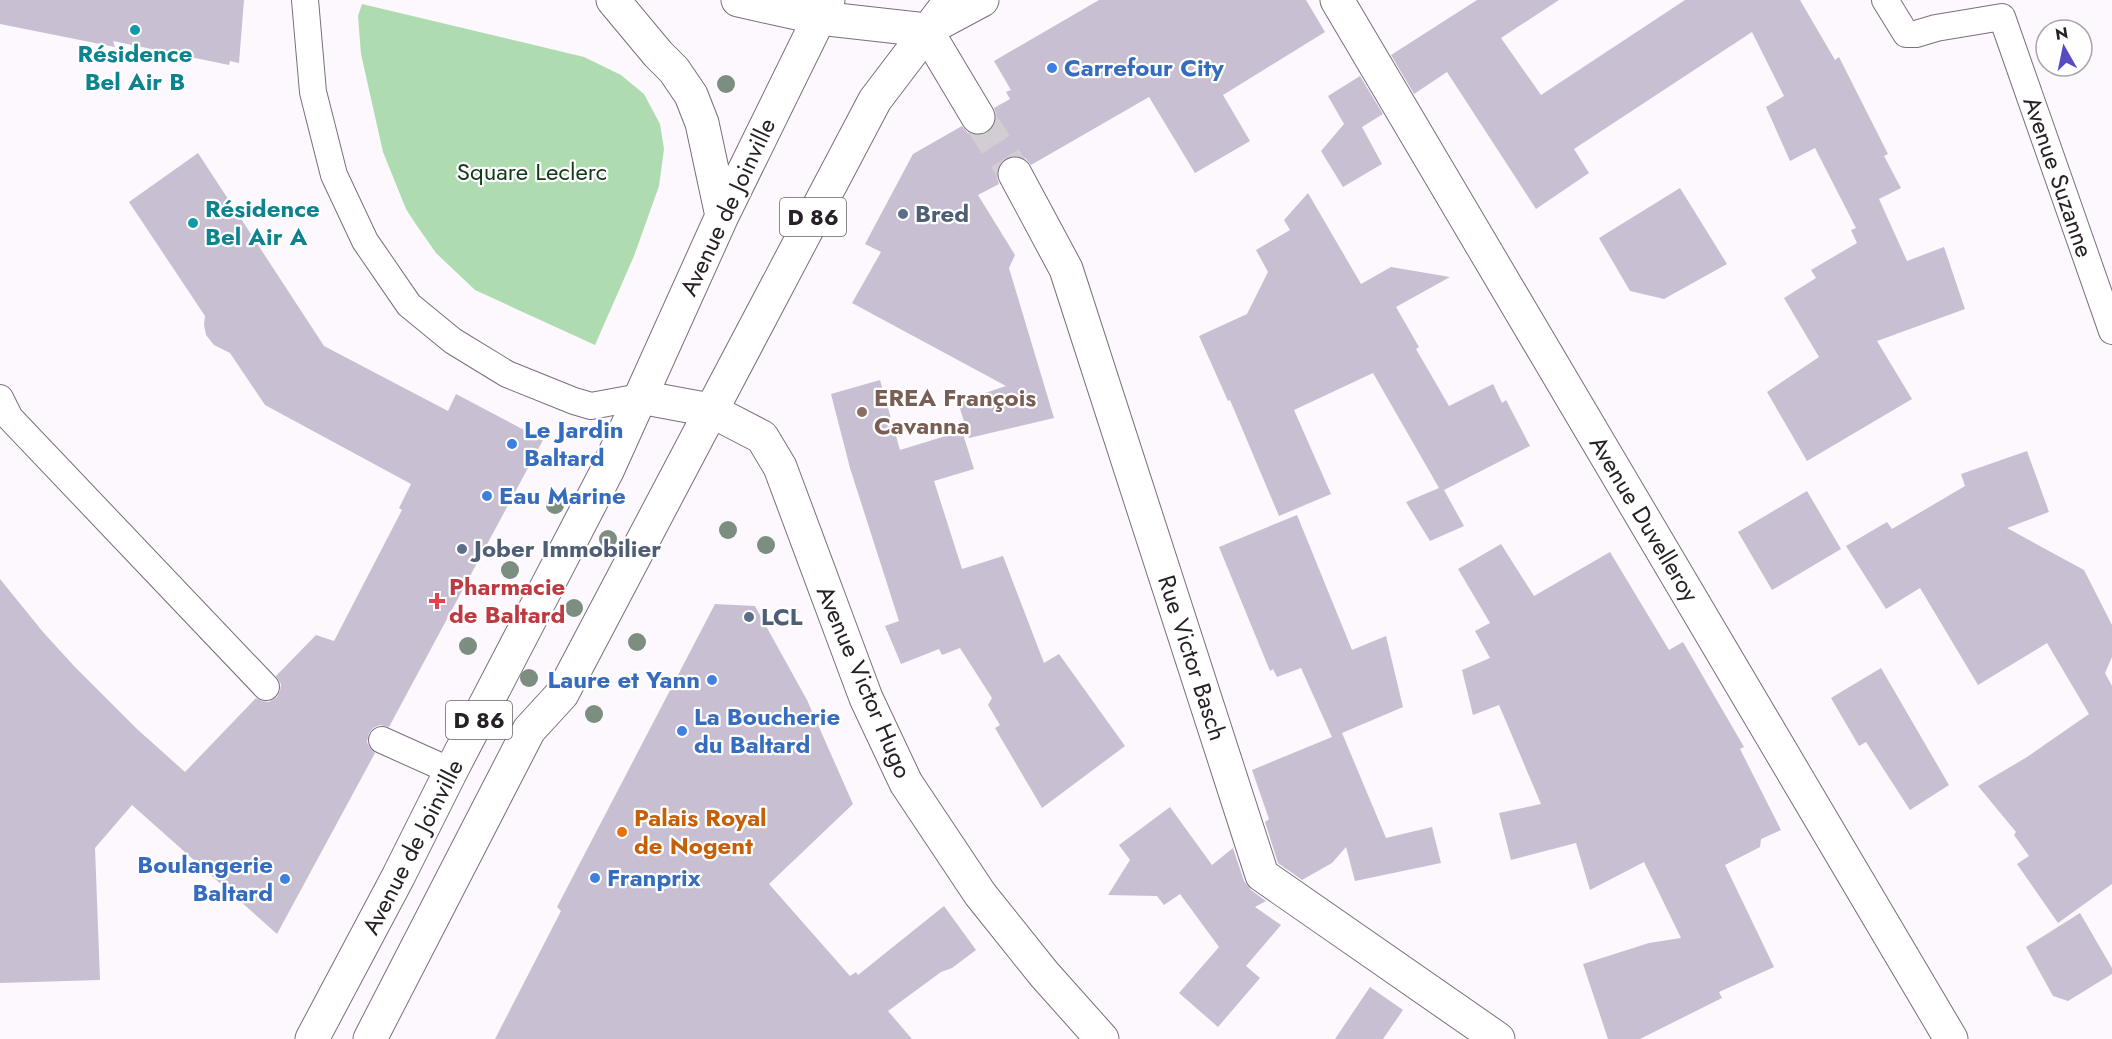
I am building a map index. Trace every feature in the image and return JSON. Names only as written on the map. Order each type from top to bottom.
[{"type":"street","points":[[613,0],[674,70],[691,95],[702,123],[722,216]]},
{"type":"street","points":[[738,0],[824,9],[926,30],[982,0]]},
{"type":"street","name":"D 86","points":[[926,30],[951,0]]},
{"type":"street","name":"Avenue Duvelleroy","points":[[1338,0],[1952,1039]]},
{"type":"street","name":"Avenue de Joinville","points":[[312,1039],[393,888],[451,771],[607,471],[722,216],[824,9]]},
{"type":"street","name":"Avenue de Joinville","points":[[370,1039],[529,730],[562,694],[875,99],[926,30]]},
{"type":"street","points":[[926,30],[978,117]]},
{"type":"street","name":"Rue Victor Basch","points":[[1015,174],[1066,269],[1262,875],[1498,1039]]},
{"type":"street","points":[[640,397],[710,410]]},
{"type":"street","name":"Avenue Victor Hugo","points":[[710,410],[762,437],[780,467],[866,698],[906,783],[980,894],[1044,974],[1102,1039]]},
{"type":"lane","points":[[305,0],[313,92],[334,175],[365,241],[409,305],[453,341],[507,374],[574,401],[591,406],[640,397]]},
{"type":"lane","name":"Avenue Suzanne","points":[[1885,0],[1906,34],[2002,17],[2112,331]]},
{"type":"lane","points":[[0,398],[10,418],[266,687]]},
{"type":"lane","points":[[382,740],[451,771]]},
{"type":"green space","name":"Square Leclerc","points":[[362,4],[584,57],[621,75],[644,94],[660,124],[664,149],[659,186],[634,256],[595,345],[475,290],[436,253],[415,223],[406,209],[383,152],[361,54],[358,16]]},
{"type":"building","name":"Résidence Bel Air B","points":[[0,0],[244,0],[239,63],[230,61],[229,65],[113,41],[115,47],[0,24]]},
{"type":"building","points":[[1099,0],[1306,0],[1325,32],[1223,95],[1250,141],[1195,173],[1149,97],[1031,165],[1025,158],[1016,155],[1007,157],[999,164],[996,174],[999,184],[978,195],[1015,255],[1009,268],[1054,418],[969,438],[958,402],[1006,386],[852,303],[881,252],[865,244],[913,154],[962,126],[968,133],[978,136],[994,127],[997,117],[994,108],[1010,99],[1006,92],[1011,90],[994,61]]},
{"type":"building","points":[[1477,0],[1559,0],[1501,38],[1541,95],[1685,0],[1800,0],[1835,60],[1839,57],[1888,154],[1884,156],[1901,188],[1879,199],[1907,261],[1944,247],[1965,309],[1877,341],[1912,399],[1807,461],[1767,392],[1819,357],[1784,298],[1816,278],[1811,270],[1857,243],[1851,230],[1856,228],[1815,148],[1790,161],[1766,107],[1784,96],[1752,32],[1574,149],[1589,173],[1536,209],[1447,72],[1414,94],[1391,55]]},
{"type":"building","points":[[1360,76],[1383,114],[1362,127],[1382,164],[1343,187],[1321,151],[1344,124],[1328,96]]},
{"type":"building","points":[[198,153],[324,346],[448,411],[456,394],[543,440],[389,727],[380,725],[369,733],[367,742],[375,753],[277,934],[132,805],[95,848],[100,980],[0,983],[0,579],[74,666],[137,729],[185,772],[256,698],[269,702],[277,697],[281,684],[276,676],[316,635],[334,641],[402,510],[399,508],[411,484],[265,405],[230,353],[214,345],[206,335],[205,316],[129,202]]},
{"type":"building","points":[[1680,188],[1727,264],[1664,299],[1630,291],[1599,238]]},
{"type":"building","points":[[1308,193],[1361,284],[1391,267],[1450,277],[1396,307],[1419,347],[1416,349],[1449,406],[1493,384],[1502,403],[1506,400],[1530,446],[1444,490],[1464,526],[1430,541],[1406,502],[1439,488],[1373,373],[1294,410],[1331,494],[1279,516],[1230,400],[1228,401],[1199,336],[1247,314],[1268,272],[1256,250],[1290,230],[1284,220]]},
{"type":"building","points":[[880,380],[900,450],[962,431],[974,469],[934,481],[962,569],[1003,556],[1044,663],[1059,654],[1125,746],[1042,808],[995,728],[1000,725],[988,705],[992,698],[960,648],[942,655],[939,649],[901,664],[885,626],[899,621],[850,468],[831,394]]},
{"type":"building","points":[[2027,451],[2049,512],[2007,528],[2084,570],[2112,625],[2112,657],[2105,673],[2112,686],[2112,884],[2058,923],[2017,864],[2029,856],[2014,835],[2016,832],[1978,786],[2027,757],[2089,714],[2047,643],[1978,685],[1920,588],[1886,609],[1846,546],[1887,522],[1892,529],[1965,486],[1961,474]]},
{"type":"building","points":[[1807,491],[1841,549],[1772,590],[1738,532]]},
{"type":"building","points":[[1297,515],[1352,650],[1386,636],[1403,707],[1342,733],[1386,838],[1432,827],[1441,863],[1355,881],[1346,847],[1332,863],[1302,880],[1278,863],[1265,822],[1269,819],[1252,770],[1332,737],[1301,668],[1277,677],[1273,669],[1270,671],[1219,547]]},
{"type":"building","points":[[1501,544],[1534,596],[1610,552],[1669,650],[1683,642],[1744,747],[1740,749],[1781,830],[1761,839],[1760,847],[1725,865],[1774,967],[1719,992],[1722,998],[1640,1039],[1608,1039],[1583,964],[1649,943],[1681,938],[1644,862],[1590,890],[1576,843],[1511,860],[1499,813],[1541,804],[1499,705],[1473,715],[1462,670],[1490,658],[1475,631],[1490,623],[1458,569]]},
{"type":"building","points":[[715,604],[755,606],[807,700],[853,804],[769,884],[850,976],[856,972],[858,975],[944,906],[976,950],[952,968],[941,972],[888,1011],[912,1039],[495,1039],[561,911],[557,907]]},
{"type":"building","points":[[1881,668],[1949,785],[1910,810],[1866,742],[1859,746],[1831,698]]},
{"type":"building","points":[[1170,807],[1212,865],[1233,848],[1244,881],[1251,890],[1266,901],[1255,907],[1281,925],[1246,966],[1260,978],[1218,1027],[1179,993],[1219,947],[1180,894],[1164,905],[1157,896],[1108,895],[1130,860],[1119,845]]},
{"type":"building","points":[[2080,913],[2112,968],[2112,974],[2068,1001],[2053,996],[2026,947]]},
{"type":"building","points":[[1370,987],[1403,1010],[1383,1039],[1335,1039]]},
{"type":"tunnel","points":[[978,117],[1015,174]]},
{"type":"place","name":"Résidence Bel Air B","points":[[135,30]]},
{"type":"place","name":"Carrefour City","points":[[1052,68]]},
{"type":"place","name":"Bred","points":[[903,214]]},
{"type":"place","name":"Résidence Bel Air A","points":[[193,223]]},
{"type":"place","name":"EREA François Cavanna","points":[[862,412]]},
{"type":"place","name":"Le Jardin Baltard","points":[[512,444]]},
{"type":"place","name":"Eau Marine","points":[[487,496]]},
{"type":"place","name":"Jober Immobilier","points":[[462,549]]},
{"type":"place","name":"Pharmacie de Baltard","points":[[437,601]]},
{"type":"place","name":"LCL","points":[[749,617]]},
{"type":"place","name":"Laure et Yann","points":[[712,680]]},
{"type":"place","name":"La Boucherie du Baltard","points":[[682,731]]},
{"type":"place","name":"Palais Royal de Nogent","points":[[622,832]]},
{"type":"place","name":"Franprix","points":[[595,878]]},
{"type":"place","name":"Boulangerie Baltard","points":[[285,879]]}]
